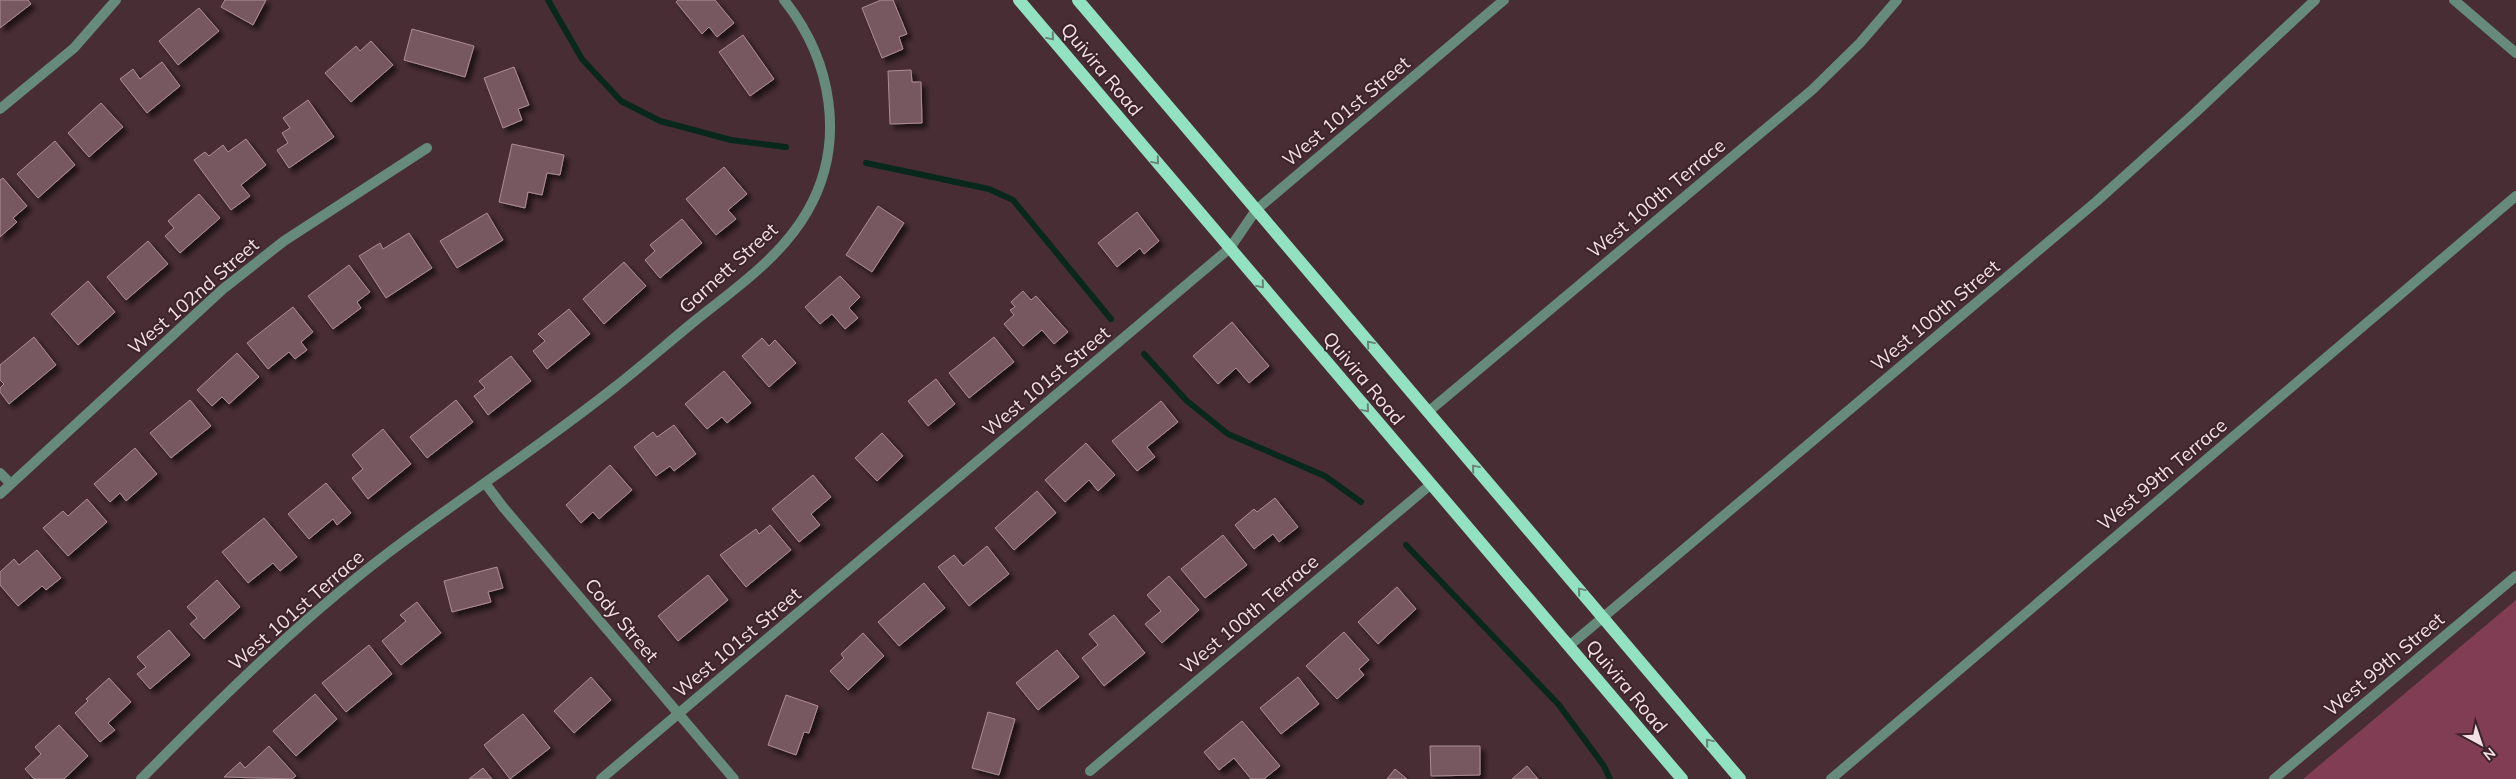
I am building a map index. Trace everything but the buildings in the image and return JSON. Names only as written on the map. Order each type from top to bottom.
[{"type":"main road","name":"Quivira Road","points":[[1019,0],[1682,779]]},
{"type":"main road","name":"Quivira Road","points":[[1078,0],[1740,779]]},
{"type":"street","points":[[0,110],[74,48],[116,0]]},
{"type":"street","name":"Garnett Street","points":[[485,483],[615,387],[730,292],[778,250],[807,212],[822,177],[827,157],[830,104],[822,67],[815,50],[798,18],[784,0]]},
{"type":"street","name":"West 101st Street","points":[[601,779],[1230,248],[1256,210],[1504,0]]},
{"type":"street","name":"West 100th Terrace","points":[[1428,412],[1812,90],[1860,43],[1897,0]]},
{"type":"street","name":"West 100th Street","points":[[1569,646],[2097,201],[2315,0]]},
{"type":"street","points":[[2454,0],[2516,53]]},
{"type":"street","name":"West 102nd Street","points":[[0,494],[224,289],[284,241],[427,148]]},
{"type":"street","name":"West 99th Terrace","points":[[1831,779],[2516,196]]},
{"type":"street","points":[[0,472],[11,484]]},
{"type":"street","name":"Cody Street","points":[[485,483],[503,507],[734,779]]},
{"type":"street","name":"West 101st Terrace","points":[[141,779],[250,672],[327,603],[402,542],[485,483]]},
{"type":"street","name":"West 100th Terrace","points":[[1090,771],[1430,484]]},
{"type":"street","name":"West 99th Street","points":[[2274,779],[2516,576]]},
{"type":"shaded area","points":[[2516,600],[2516,779],[2303,779]]},
{"type":"waterway","points":[[548,0],[582,59],[621,101],[660,121],[731,140],[786,147]]},
{"type":"waterway","points":[[866,163],[989,189],[1013,200],[1111,319]]},
{"type":"waterway","points":[[1144,354],[1187,401],[1228,434],[1325,476],[1361,502]]},
{"type":"waterway","points":[[1406,545],[1559,705],[1604,766],[1610,779]]}]
